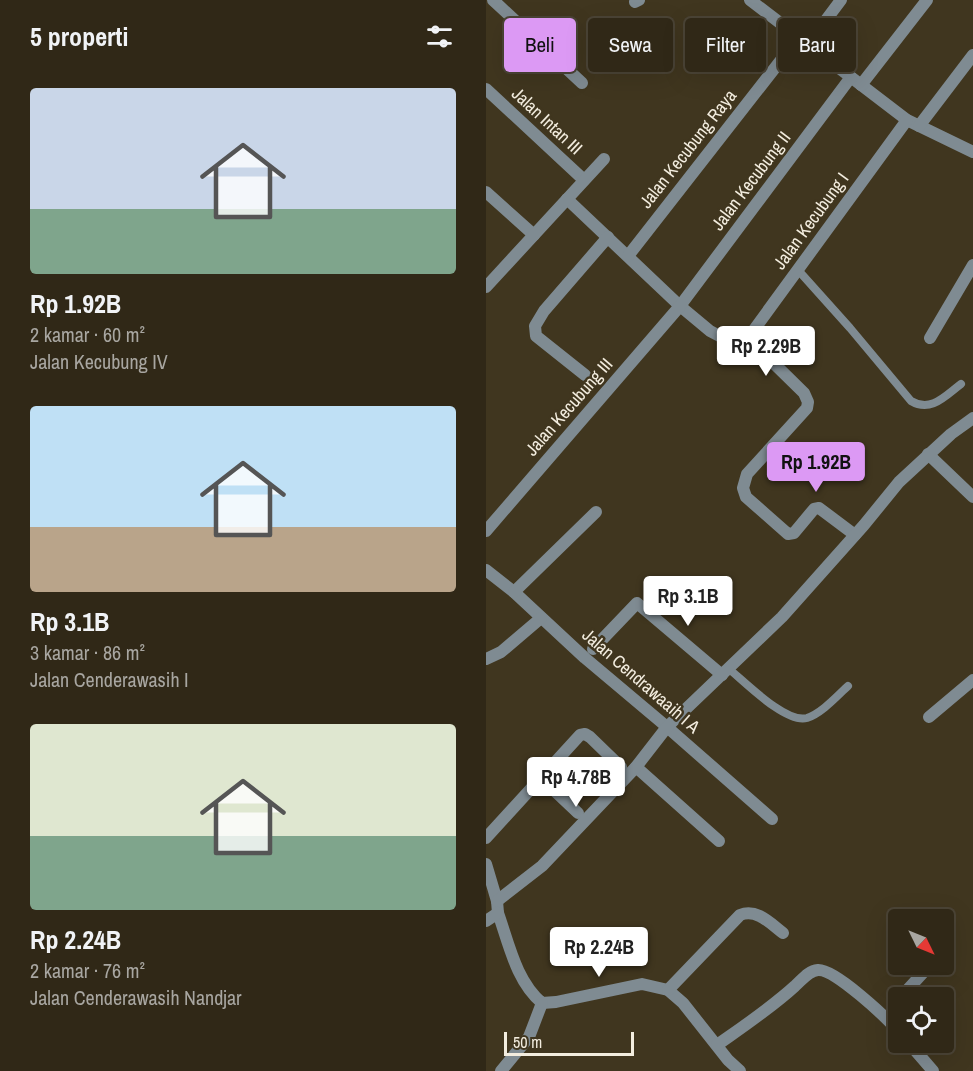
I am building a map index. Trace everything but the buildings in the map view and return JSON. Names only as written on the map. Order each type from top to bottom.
[{"type":"street","points":[[493,0],[582,83]]},
{"type":"street","name":"Jalan Kecubung Raya","points":[[824,18],[841,0]]},
{"type":"street","name":"Jalan Kecubung II","points":[[680,306],[856,81],[927,0]]},
{"type":"street","points":[[756,2],[778,20]]},
{"type":"street","points":[[920,126],[973,55]]},
{"type":"street","name":"Jalan Kecubung Raya","points":[[628,256],[778,72]]},
{"type":"street","points":[[844,72],[908,120],[973,152]]},
{"type":"street","name":"Jalan Intan III","points":[[486,89],[584,180]]},
{"type":"street","name":"Jalan Kecubung I","points":[[744,339],[798,270],[908,120]]},
{"type":"street","points":[[486,287],[604,159]]},
{"type":"street","points":[[486,192],[534,236]]},
{"type":"street","points":[[567,199],[680,306],[710,331],[724,340],[744,339],[804,393],[808,402],[807,408],[747,474],[743,488],[746,497],[788,534],[794,533],[814,509],[819,508],[855,535]]},
{"type":"street","points":[[585,375],[536,336],[535,326],[544,311],[608,237]]},
{"type":"street","points":[[930,339],[973,265]]},
{"type":"street","name":"Jalan Kecubung III","points":[[486,531],[680,306]]},
{"type":"street","points":[[486,921],[497,907],[542,866],[636,766],[668,727],[782,617],[899,482],[928,454],[973,418]]},
{"type":"street","points":[[928,454],[973,497]]},
{"type":"street","points":[[514,592],[596,512]]},
{"type":"street","name":"Jalan Cendrawaaih I A","points":[[486,570],[772,819]]},
{"type":"street","points":[[593,649],[637,603],[725,672]]},
{"type":"street","points":[[486,659],[501,652],[541,618]]},
{"type":"street","points":[[929,717],[973,680]]},
{"type":"street","points":[[486,838],[583,734],[590,737],[621,767]]},
{"type":"street","points":[[636,766],[719,841]]},
{"type":"street","points":[[541,778],[578,813]]},
{"type":"street","points":[[486,864],[497,907],[522,982],[542,1003],[642,984],[668,990],[683,1003],[728,1060],[740,1071]]},
{"type":"street","points":[[668,990],[740,915],[748,912],[756,913],[783,933]]},
{"type":"street","points":[[717,1045],[779,1000],[809,973],[819,970],[831,974],[888,1019]]},
{"type":"street","points":[[909,987],[921,975]]},
{"type":"street","points":[[501,1071],[530,1036],[542,1003]]},
{"type":"street","points":[[884,1014],[888,1010]]},
{"type":"street","points":[[917,1053],[933,1071]]},
{"type":"lane","points":[[798,270],[911,401],[919,406],[927,407],[961,384]]},
{"type":"lane","points":[[725,672],[792,717],[806,718],[816,713],[848,686]]}]
